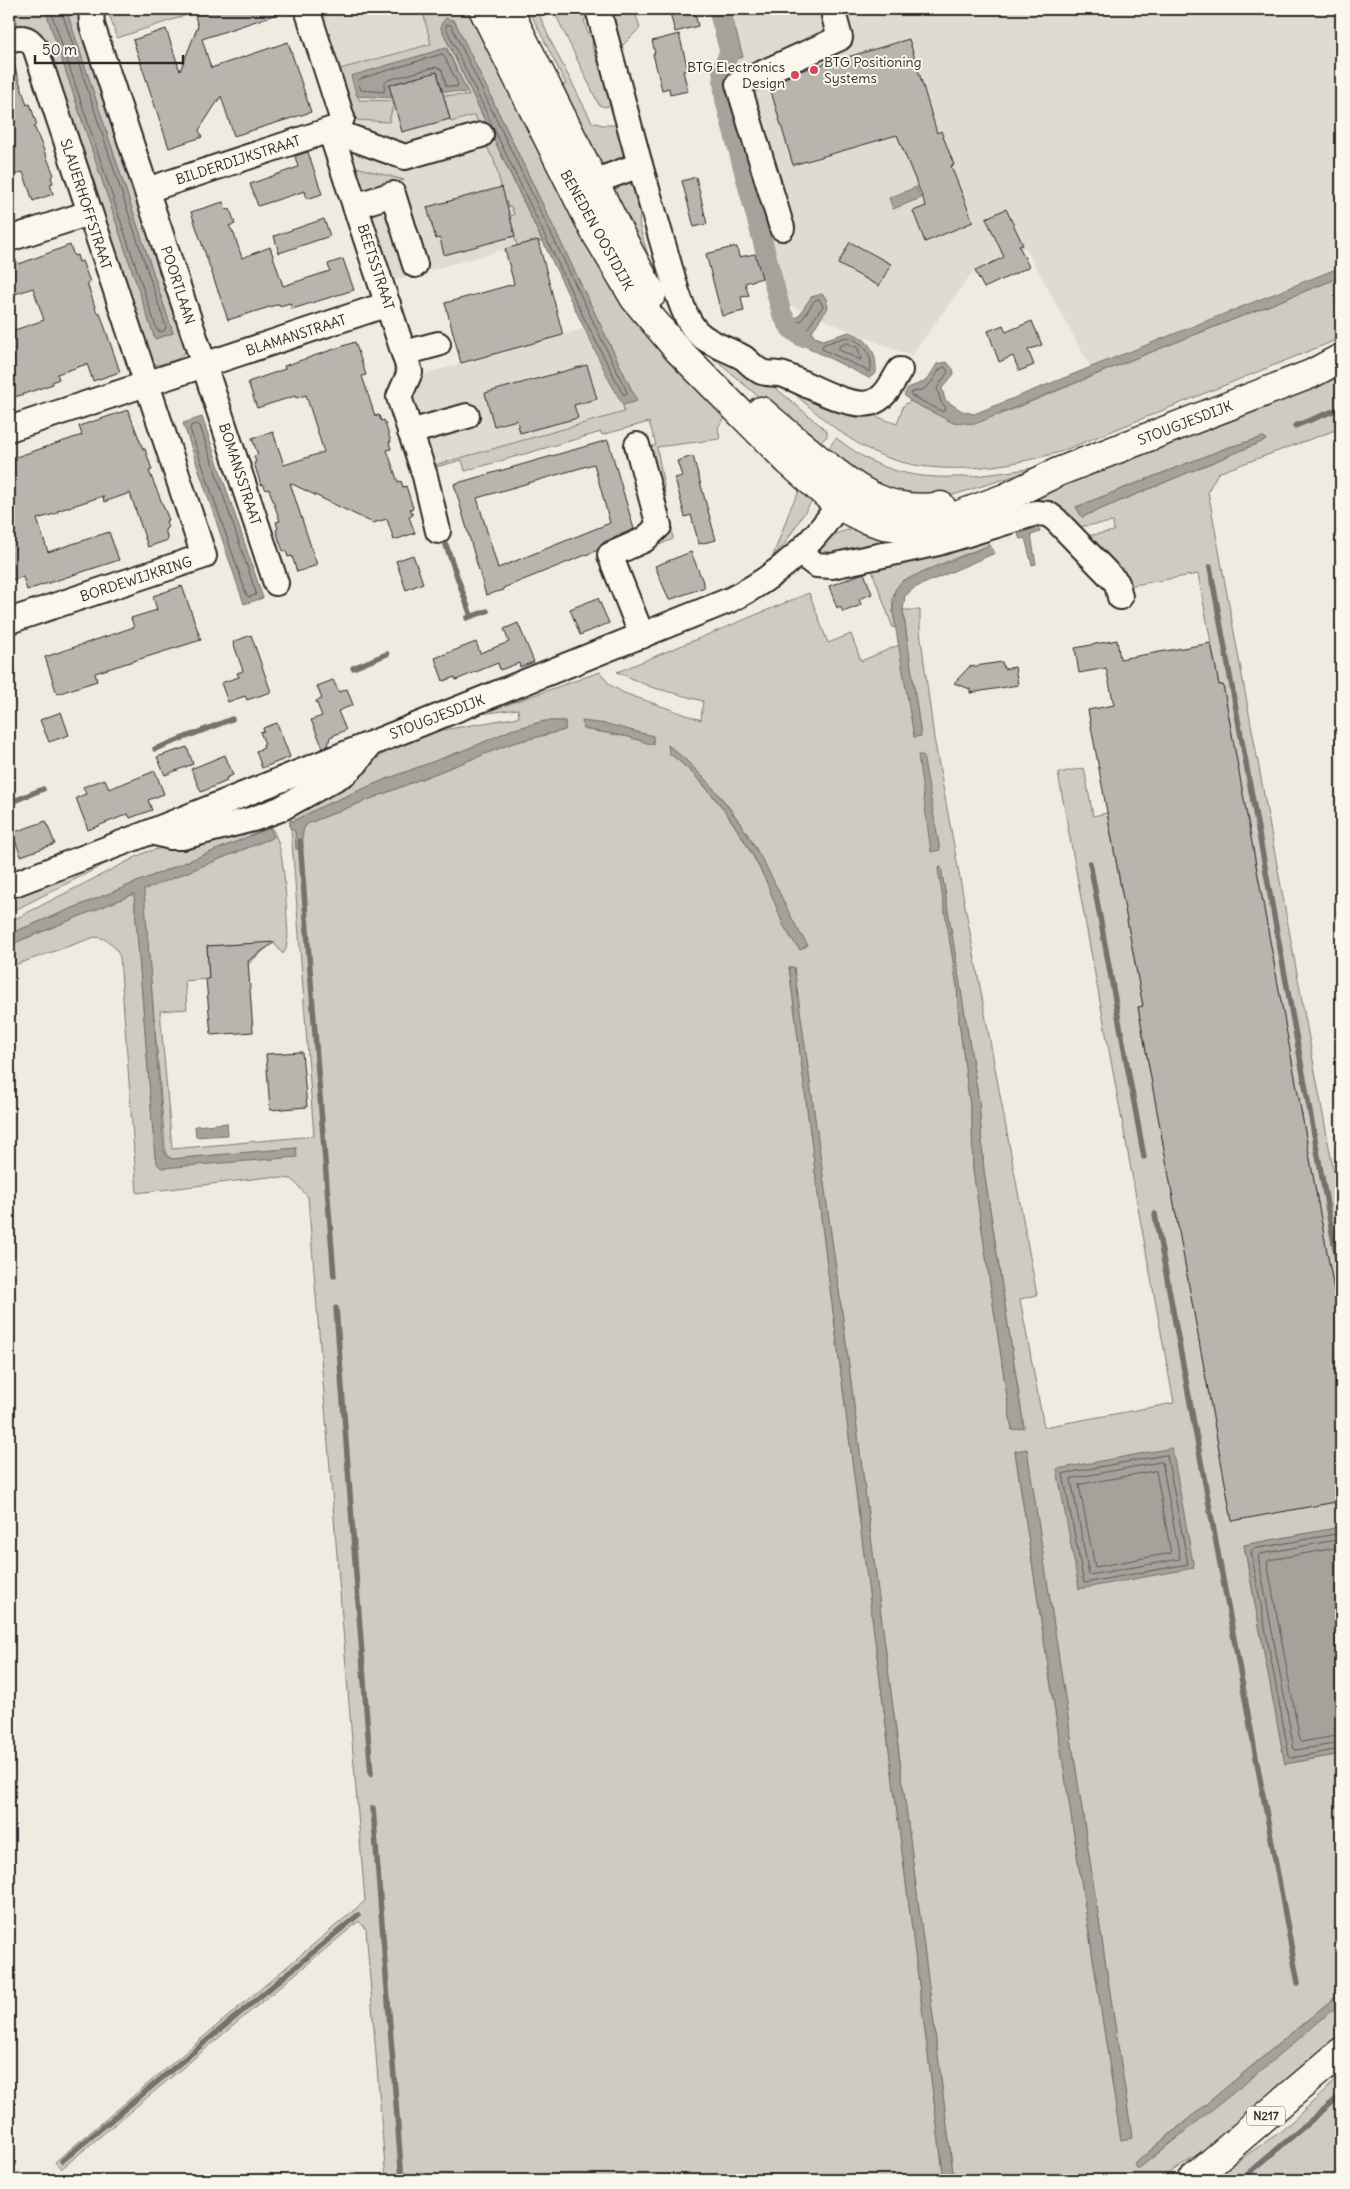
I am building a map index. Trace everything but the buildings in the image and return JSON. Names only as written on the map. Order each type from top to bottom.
[{"type":"main road","name":"BENEDEN OOSTDIJK","points":[[483,9],[584,187]]},
{"type":"main road","name":"BENEDEN OOSTDIJK","points":[[508,9],[584,187],[613,265],[651,319],[689,361],[788,462],[844,495]]},
{"type":"main road","name":"STOUGJESDIJK","points":[[1312,374],[1341,358]]},
{"type":"main road","name":"STOUGJESDIJK","points":[[844,495],[865,519],[884,525],[902,527],[922,525],[1005,498],[1058,472],[1312,374],[1341,367]]},
{"type":"main road","name":"N217","points":[[1191,2180],[1341,2052]]},
{"type":"street","name":"POORTLAAN","points":[[91,9],[92,25],[204,365]]},
{"type":"street","points":[[307,9],[342,118],[338,127],[330,130]]},
{"type":"street","points":[[598,9],[640,164],[679,297],[688,320],[699,334],[742,357],[762,372],[778,373],[833,396],[864,404],[876,401],[883,396],[900,370]]},
{"type":"street","points":[[782,228],[738,84],[840,38],[839,11]]},
{"type":"street","name":"SLAUERHOFFSTRAAT","points":[[11,39],[24,38],[35,47],[146,384]]},
{"type":"street","name":"BILDERDIJKSTRAAT","points":[[147,190],[330,130]]},
{"type":"street","points":[[330,130],[405,157],[481,135]]},
{"type":"street","name":"BEETSSTRAAT","points":[[330,130],[410,372],[399,397],[425,476],[438,531]]},
{"type":"street","points":[[584,187],[640,164]]},
{"type":"street","points":[[355,206],[393,194],[415,265]]},
{"type":"street","points":[[9,239],[89,213]]},
{"type":"street","name":"BLAMANSTRAAT","points":[[204,365],[388,304]]},
{"type":"street","points":[[404,353],[438,344]]},
{"type":"street","points":[[9,429],[204,365]]},
{"type":"street","name":"BOMANSSTRAAT","points":[[204,365],[276,583]]},
{"type":"street","name":"BORDEWIJKRING","points":[[9,621],[204,556],[146,384]]},
{"type":"street","points":[[410,432],[467,416]]},
{"type":"street","points":[[637,445],[659,526],[644,540],[610,555],[642,636]]},
{"type":"street","name":"STOUGJESDIJK","points":[[9,886],[151,832],[714,608],[748,591],[774,574],[821,529],[844,495]]},
{"type":"street","points":[[798,552],[816,566],[832,566],[914,549],[1022,517],[1042,513],[1048,514],[1056,520],[1114,580],[1120,597]]},
{"type":"shaded area","points":[[45,9],[155,339],[173,333],[66,9],[78,9],[190,347],[178,359],[158,365],[152,363],[20,31],[15,17],[17,11]]},
{"type":"shaded area","points":[[123,9],[192,9],[193,13],[117,38],[109,14]]},
{"type":"shaded area","points":[[320,9],[422,9],[432,44],[446,48],[539,240],[394,280],[354,161],[356,152],[350,150],[352,129],[357,120]]},
{"type":"shaded area","points":[[422,9],[476,9],[569,197],[731,411],[718,427],[720,439],[657,447],[673,539],[654,547],[661,543],[667,535],[647,448],[656,445],[649,422],[602,435],[601,432],[465,471],[462,460],[436,467],[435,465],[624,412],[623,405],[637,401],[452,19],[441,28],[542,241],[517,246],[510,216],[514,215],[511,206],[507,207],[493,157],[475,115],[451,122],[443,95],[469,96],[447,48],[352,76],[359,100],[394,101],[389,122],[357,120],[340,69],[431,44]]},
{"type":"shaded area","points":[[527,9],[537,9],[550,40],[592,122],[603,125],[618,125],[623,140],[624,152],[617,161],[600,164],[585,149],[563,85],[566,84]]},
{"type":"shaded area","points":[[553,9],[588,9],[590,15],[584,20],[588,34],[593,39],[592,46],[600,67],[605,68],[614,104],[605,107],[599,105]]},
{"type":"shaded area","points":[[607,9],[634,9],[640,28],[623,45],[616,41]]},
{"type":"shaded area","points":[[726,9],[1341,9],[1341,301],[1105,394],[1025,247],[975,269],[911,356],[791,306],[730,85],[731,27]]},
{"type":"shaded area","points":[[356,167],[404,180],[364,192]]},
{"type":"shaded area","points":[[624,181],[634,183],[638,189],[641,201],[639,222],[641,233],[656,276],[668,291],[663,301],[632,247],[618,215],[614,202],[614,192]]},
{"type":"shaded area","points":[[1341,277],[1341,338],[1060,452],[1015,463],[967,468],[942,468],[918,466],[895,460],[874,452],[849,438],[780,381],[897,424],[903,406],[910,401],[952,422],[999,415],[1136,358]]},
{"type":"shaded area","points":[[584,329],[625,412],[435,465],[413,396],[424,374]]},
{"type":"shaded area","points":[[708,354],[747,364],[827,431],[827,436],[817,446]]},
{"type":"shaded area","points":[[1341,374],[1341,428],[1218,473],[1208,491],[1341,1212],[1341,1328],[1223,685],[1219,685],[1198,574],[1128,586],[1081,537],[1114,531],[1113,522],[1077,527],[1055,514],[890,550],[819,555],[819,551],[829,538],[843,531],[875,529],[1280,397]],"holes":[[[1264,437],[1266,440],[1082,517],[1076,507],[1226,448]]]},
{"type":"shaded area","points":[[836,438],[871,461],[892,470],[914,475],[958,477],[1047,466],[953,495],[933,499],[905,499],[824,454]]},
{"type":"shaded area","points":[[801,488],[813,499],[784,545],[773,556],[791,507]]},
{"type":"shaded area","points":[[985,535],[990,545],[925,571],[902,583],[896,589],[892,603],[896,627],[893,628],[869,562]]},
{"type":"shaded area","points":[[809,593],[828,643],[851,634],[861,661],[899,645],[915,737],[921,736],[903,610],[920,610],[920,631],[934,738],[1037,1295],[1020,1299],[1044,1427],[1174,1403],[1058,773],[1084,768],[1093,816],[1107,813],[1143,1006],[1138,1007],[1232,1520],[1341,1501],[1341,1527],[1244,1545],[1285,1764],[1341,1754],[1341,1992],[1134,2164],[1138,2168],[1156,2155],[1341,2003],[1341,2036],[1223,2137],[1159,2180],[954,2180],[843,1320],[794,968],[789,967],[944,2180],[386,2180],[366,1929],[359,1921],[61,2169],[55,2162],[365,1901],[308,1197],[292,1179],[269,1177],[137,1193],[120,957],[118,953],[107,941],[95,937],[9,967],[9,936],[12,944],[134,894],[155,1157],[160,1167],[296,1157],[296,1148],[173,1159],[166,1155],[143,890],[274,837],[270,828],[9,934],[9,922],[146,852],[256,824],[269,825],[275,833],[282,860],[288,936],[286,949],[283,954],[273,942],[245,967],[243,944],[207,946],[209,979],[185,981],[187,1009],[160,1011],[172,1149],[314,1136],[291,829],[295,831],[296,849],[303,848],[303,831],[309,823],[513,743],[565,730],[565,721],[545,721],[511,730],[475,746],[384,780],[293,821],[290,821],[290,815],[401,743],[431,732],[519,717],[518,709],[480,714],[600,672],[610,685],[624,693],[701,720],[703,701],[651,687],[617,672]],"holes":[[[582,722],[607,725],[653,736],[653,744],[629,737],[584,729]],[[669,746],[696,769],[731,809],[741,824],[807,945],[800,950],[785,927],[766,881],[747,845],[725,811],[699,780],[669,753]],[[941,867],[979,1102],[984,1171],[1024,1427],[1012,1430],[973,1170],[972,1122],[959,1021],[957,986],[938,868]],[[1027,1450],[1131,2130],[1121,2140],[1015,1452]]]},
{"type":"shaded area","points":[[109,858],[111,861],[9,913],[9,898]]},
{"type":"shaded area","points":[[1341,2073],[1341,2180],[1210,2180],[1280,2132],[1325,2091]]},
{"type":"water","points":[[45,9],[66,9],[173,333],[155,339]]},
{"type":"water","points":[[706,9],[730,9],[743,57],[723,63],[709,10]]},
{"type":"water","points":[[446,18],[455,22],[637,401],[623,405],[609,380],[441,28],[441,24]]},
{"type":"water","points":[[446,48],[468,93],[442,91],[437,72],[390,85],[393,98],[357,96],[351,76]]},
{"type":"water","points":[[916,187],[921,198],[893,209],[889,198]]},
{"type":"water","points":[[1341,267],[1341,277],[975,424],[952,422],[910,401],[904,395],[908,388],[926,380],[937,364],[947,362],[953,369],[954,374],[942,388],[945,400],[962,411],[974,414]]},
{"type":"water","points":[[822,294],[826,298],[828,308],[812,331],[813,336],[823,340],[849,332],[862,338],[867,342],[875,359],[876,373],[869,378],[791,339],[785,333],[780,319],[798,317],[811,297]]},
{"type":"water","points":[[202,417],[263,598],[244,604],[183,423]]},
{"type":"water","points":[[1264,437],[1266,440],[1082,517],[1076,507],[1226,448]]},
{"type":"water","points":[[1038,527],[1040,532],[1031,535],[1036,564],[1032,565],[1025,538],[1020,539],[1018,534]]},
{"type":"water","points":[[990,545],[995,553],[914,588],[905,596],[903,610],[921,736],[914,737],[893,612],[895,590],[902,581]]},
{"type":"water","points":[[545,721],[565,721],[565,730],[513,743],[309,823],[303,831],[303,848],[296,849],[295,831],[290,828],[290,821],[384,780],[475,746],[511,730]]},
{"type":"water","points":[[582,721],[607,724],[653,736],[653,745],[629,737],[584,729]]},
{"type":"water","points":[[668,745],[713,788],[738,821],[760,856],[792,919],[808,945],[800,950],[793,941],[783,924],[766,881],[737,828],[713,795],[685,766],[669,753]]},
{"type":"water","points":[[918,755],[923,755],[940,850],[931,852]]},
{"type":"water","points":[[270,828],[274,837],[144,890],[164,1150],[170,1159],[296,1148],[297,1157],[162,1168],[158,1165],[155,1157],[134,894],[12,944],[9,934]]},
{"type":"water","points":[[941,867],[979,1102],[984,1171],[1024,1428],[1012,1430],[973,1170],[972,1122],[959,1021],[957,986],[938,868]]},
{"type":"water","points":[[789,967],[794,967],[843,1320],[954,2180],[944,2180]]},
{"type":"water","points":[[227,1123],[228,1135],[196,1137],[195,1126]]},
{"type":"water","points":[[1172,1448],[1194,1568],[1079,1589],[1057,1469]]},
{"type":"water","points":[[1027,1449],[1131,2130],[1132,2138],[1121,2140],[1015,1451]]},
{"type":"water","points":[[1341,1527],[1341,1754],[1285,1764],[1244,1545]]},
{"type":"water","points":[[1341,1992],[1341,2003],[1263,2069],[1138,2169],[1134,2164]]},
{"type":"waterway","points":[[718,9],[730,51],[722,70],[725,100],[782,314],[791,329],[802,337]]},
{"type":"waterway","points":[[1295,426],[1341,408]]},
{"type":"waterway","points":[[446,545],[471,616]]},
{"type":"waterway","points":[[1210,567],[1341,1281]]},
{"type":"waterway","points":[[467,618],[487,611]]},
{"type":"waterway","points":[[353,668],[387,654]]},
{"type":"waterway","points":[[155,749],[232,719]]},
{"type":"waterway","points":[[9,803],[43,789]]},
{"type":"waterway","points":[[300,841],[334,1276]]},
{"type":"waterway","points":[[1090,863],[1144,1157]]},
{"type":"waterway","points":[[1155,1214],[1298,1983]]},
{"type":"waterway","points":[[336,1308],[371,1774]]},
{"type":"waterway","points":[[373,1808],[402,2180]]},
{"type":"waterway","points":[[62,2161],[358,1915]]},
{"type":"waterway","points":[[1241,2180],[1341,2095]]},
{"type":"place","name":"BTG Positioning Systems","points":[[814,70]]},
{"type":"place","name":"BTG Electronics Design","points":[[795,75]]}]
